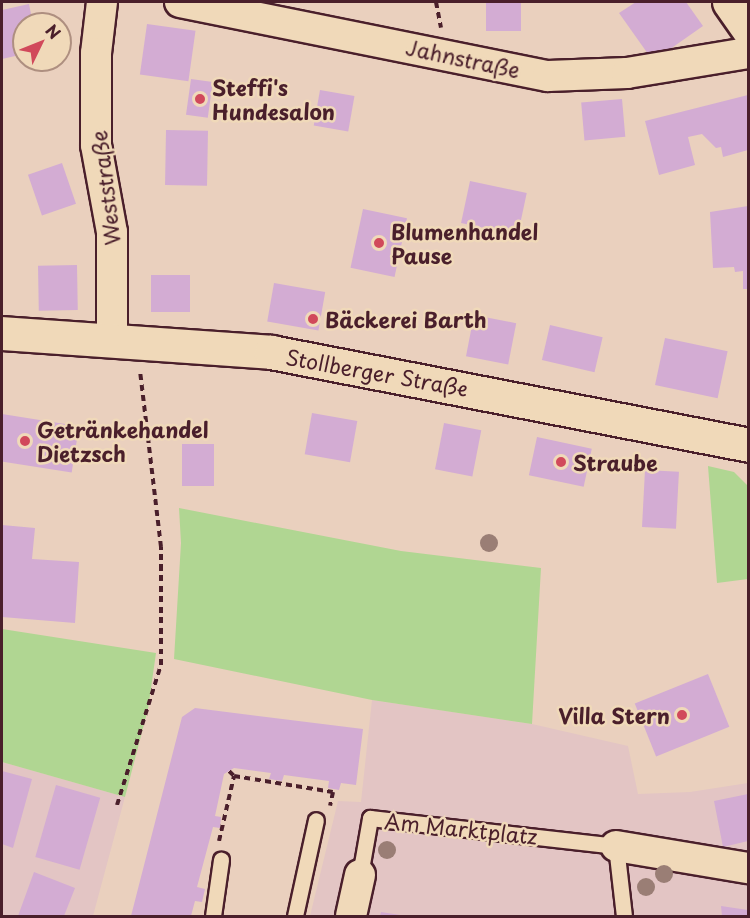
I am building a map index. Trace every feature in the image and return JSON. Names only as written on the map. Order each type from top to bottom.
[{"type":"main road","name":"Stollberger Straße","points":[[2,333],[124,339],[271,352],[367,368],[748,445]]},
{"type":"street","name":"Weststraße","points":[[102,2],[96,53],[96,145],[112,232],[124,339]]},
{"type":"street","name":"Jahnstraße","points":[[180,2],[549,75],[627,73],[744,27]]},
{"type":"street","name":"Am Marktplatz","points":[[616,846],[748,868]]},
{"type":"street","name":"Am Marktplatz","points":[[351,916],[360,875]]},
{"type":"lane","name":"Am Marktplatz","points":[[360,875],[370,818],[616,846]]},
{"type":"lane","points":[[295,916],[316,820]]},
{"type":"lane","points":[[616,846],[624,916]]},
{"type":"lane","points":[[213,916],[221,860]]},
{"type":"path","points":[[117,805],[161,665],[161,547],[124,339]]},
{"type":"path","points":[[229,771],[234,776],[333,791],[328,814],[316,820]]},
{"type":"path","points":[[221,860],[217,853],[222,822],[234,776]]},
{"type":"shaded area","points":[[372,700],[532,724],[628,746],[638,794],[690,792],[748,783],[748,916],[310,916],[338,801],[361,802]]},
{"type":"shaded area","points":[[2,762],[125,797],[93,916],[2,916]]},
{"type":"green space","points":[[708,466],[734,472],[748,486],[748,579],[717,583]]},
{"type":"green space","points":[[179,508],[401,551],[541,568],[532,724],[372,700],[174,659],[181,543]]},
{"type":"green space","points":[[2,629],[156,653],[148,709],[125,797],[2,762]]},
{"type":"building","points":[[486,2],[521,2],[521,31],[486,31]]},
{"type":"building","points":[[636,2],[686,2],[703,26],[653,61],[619,13]]},
{"type":"building","points":[[29,4],[31,12],[12,12],[12,57],[2,59],[2,10]]},
{"type":"building","points":[[147,24],[196,31],[188,81],[140,75]]},
{"type":"building","name":"Steffi's Hundesalon","points":[[191,79],[213,82],[208,118],[186,115]]},
{"type":"building","points":[[320,90],[354,96],[348,132],[314,125]]},
{"type":"building","points":[[748,95],[748,150],[723,157],[721,147],[716,148],[702,134],[688,137],[695,165],[659,175],[645,121]]},
{"type":"building","points":[[622,99],[625,137],[584,140],[581,103]]},
{"type":"building","points":[[166,130],[208,131],[207,186],[165,185]]},
{"type":"building","points":[[62,163],[76,204],[42,215],[28,175]]},
{"type":"building","points":[[470,181],[527,193],[518,235],[461,223]]},
{"type":"building","points":[[748,206],[748,289],[743,289],[743,271],[735,272],[734,267],[713,268],[710,212]]},
{"type":"building","name":"Blumenhandel Pause","points":[[363,209],[407,218],[395,277],[351,268]]},
{"type":"building","points":[[77,265],[78,310],[39,311],[38,266]]},
{"type":"building","points":[[151,275],[190,275],[190,312],[151,312]]},
{"type":"building","points":[[274,283],[325,292],[318,330],[267,321]]},
{"type":"building","points":[[474,315],[516,323],[508,364],[466,356]]},
{"type":"building","points":[[550,325],[603,337],[595,372],[542,360]]},
{"type":"building","points":[[665,338],[728,351],[718,398],[655,385]]},
{"type":"building","points":[[312,413],[357,421],[350,462],[305,454]]},
{"type":"building","points":[[2,414],[79,426],[72,473],[2,462]]},
{"type":"building","points":[[444,423],[481,430],[472,476],[435,469]]},
{"type":"building","name":"Straube","points":[[537,437],[592,449],[584,487],[529,475]]},
{"type":"building","points":[[182,444],[214,444],[214,486],[182,486]]},
{"type":"building","points":[[645,470],[679,472],[676,529],[642,527]]},
{"type":"building","points":[[2,525],[35,528],[32,559],[79,562],[75,623],[2,617]]},
{"type":"building","name":"Villa Stern","points":[[708,674],[729,727],[656,756],[635,704]]},
{"type":"building","points":[[195,708],[363,729],[356,785],[341,783],[339,790],[328,788],[329,781],[284,775],[282,781],[269,779],[271,773],[234,768],[224,774],[215,816],[221,817],[220,828],[213,827],[197,887],[205,889],[202,902],[195,901],[191,916],[131,916],[182,717]]},
{"type":"building","points":[[2,771],[32,779],[13,848],[2,844]]},
{"type":"building","points":[[56,785],[100,798],[80,870],[35,857]]},
{"type":"building","points":[[748,794],[748,841],[723,847],[714,801]]},
{"type":"building","points":[[34,872],[75,888],[64,916],[18,916]]},
{"type":"building","points":[[721,906],[748,910],[748,916],[722,916]]},
{"type":"building","points":[[381,912],[400,915],[400,916],[380,916]]},
{"type":"place","name":"Steffi's Hundesalon","points":[[200,99]]},
{"type":"place","name":"Blumenhandel Pause","points":[[379,243]]},
{"type":"place","name":"Bäckerei Barth","points":[[313,319]]},
{"type":"place","name":"Getränkehandel Dietzsch","points":[[25,441]]},
{"type":"place","name":"Straube","points":[[561,462]]},
{"type":"place","name":"Villa Stern","points":[[682,715]]}]
